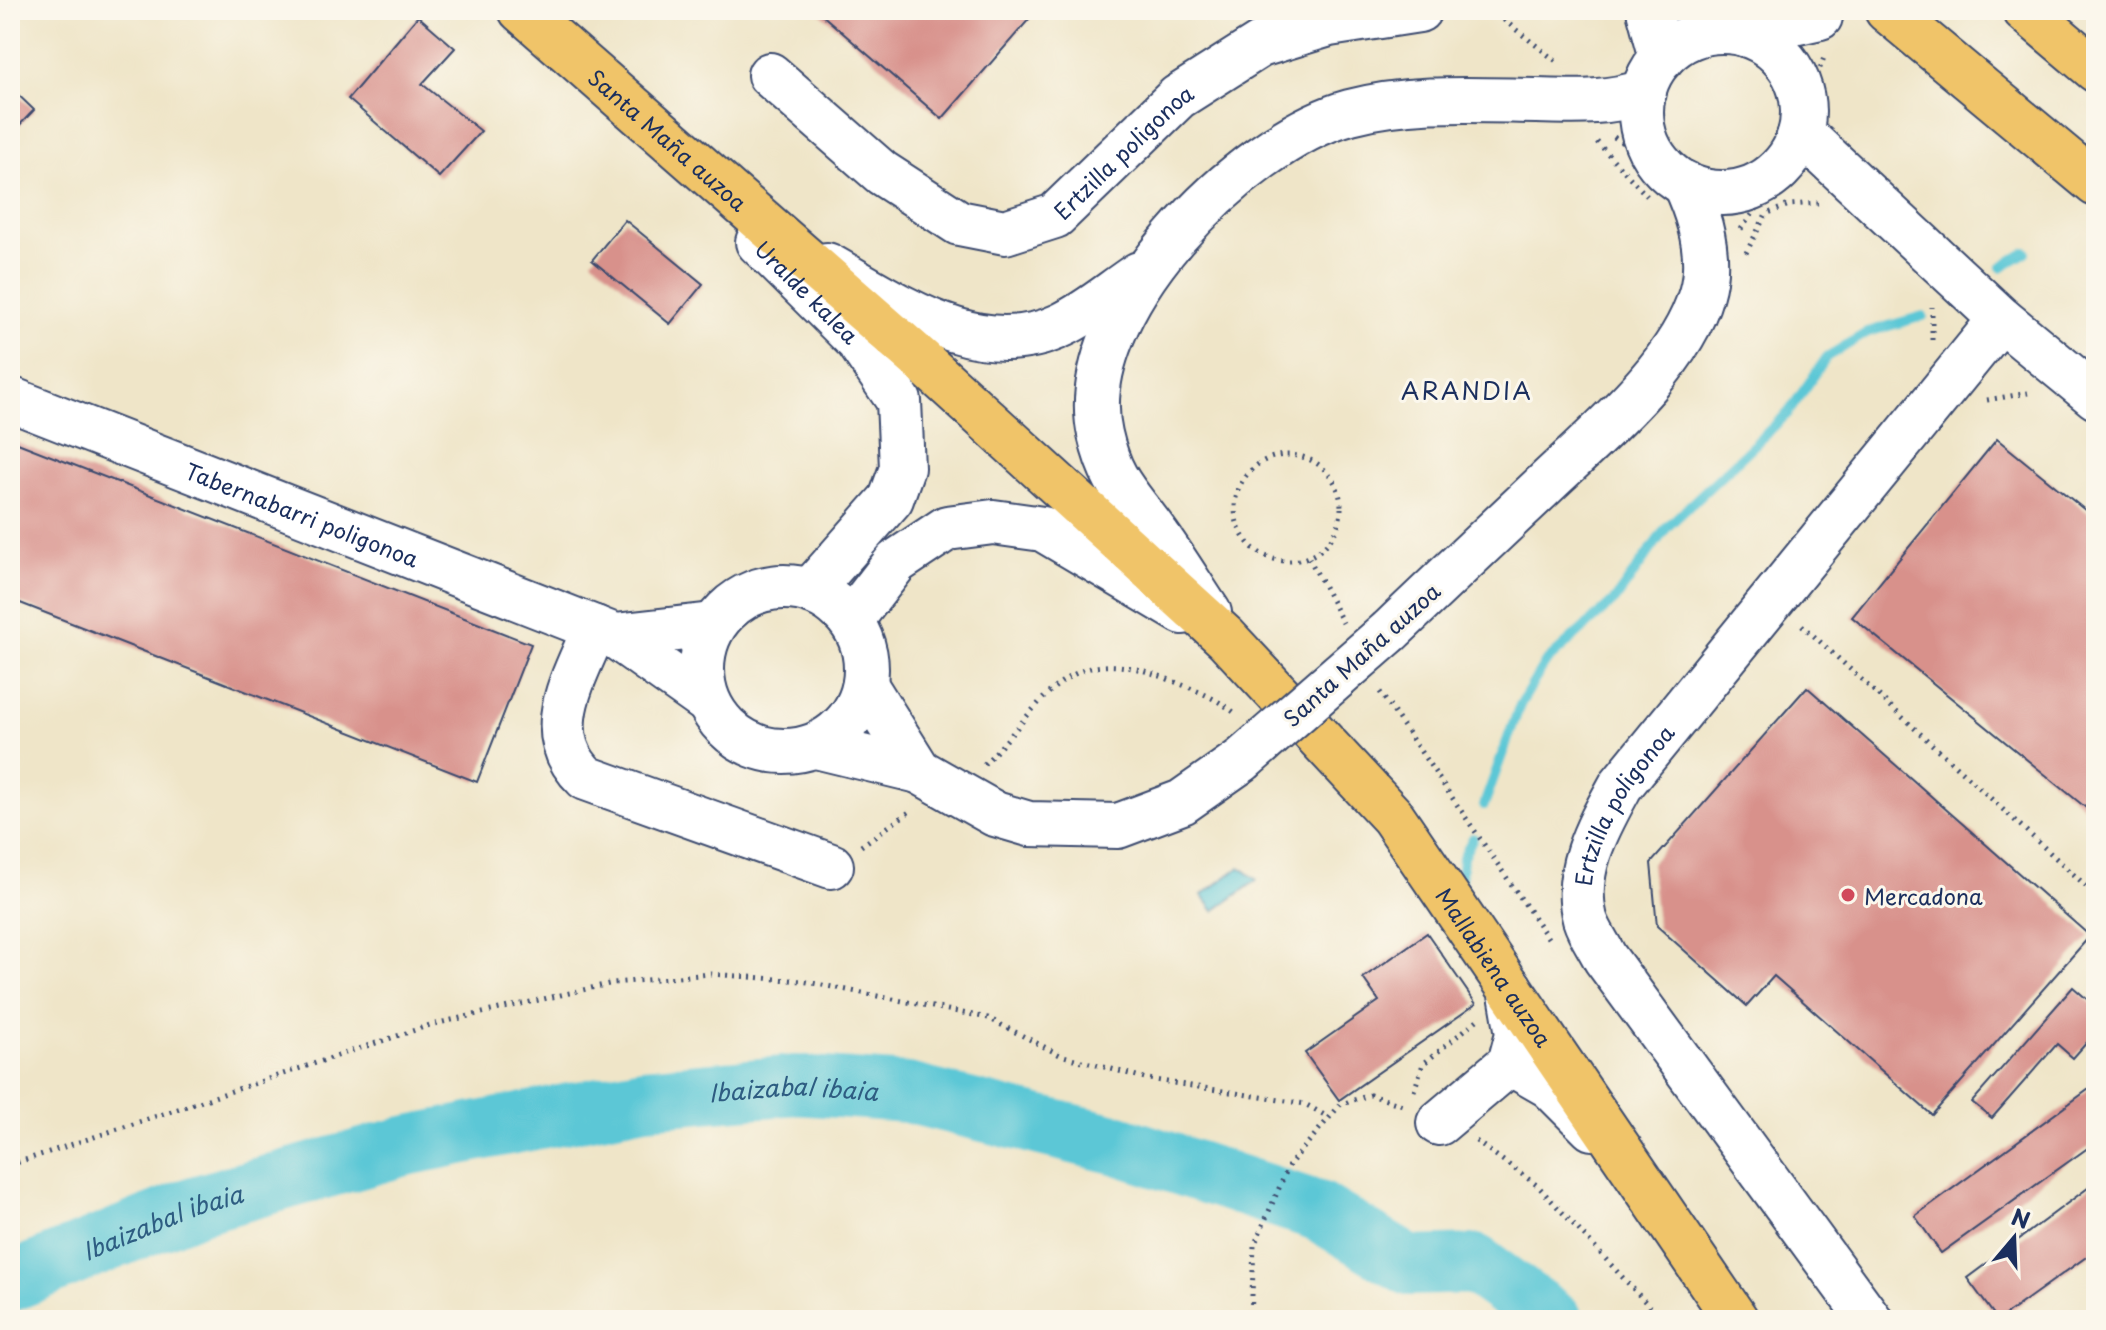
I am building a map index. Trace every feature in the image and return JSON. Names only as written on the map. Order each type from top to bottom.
[{"type":"highway","points":[[1887,10],[2096,184]]},
{"type":"highway","points":[[2025,10],[2096,70]]},
{"type":"highway","name":"Santa Maña auzoa","points":[[535,22],[789,243],[1226,638]]},
{"type":"highway","name":"Mallabiena auzoa","points":[[1226,638],[1393,817],[1497,998],[1628,1163],[1736,1320]]},
{"type":"street","name":"Ertzilla poligonoa","points":[[770,75],[882,173],[959,223],[1005,232],[1055,216],[1178,97],[1260,45],[1329,24],[1419,10]]},
{"type":"street","points":[[1649,10],[1653,75],[1642,119],[1666,190],[1700,190],[1787,136],[1812,143],[1846,200],[2001,319],[2096,397]]},
{"type":"street","points":[[1666,10],[1724,34]]},
{"type":"street","points":[[1588,122],[1653,75],[1681,43],[1820,17],[1787,136],[1729,224],[1705,279]]},
{"type":"street","name":"Uralde kalea","points":[[535,22],[858,341],[899,401],[902,468],[891,499],[810,591]]},
{"type":"street","name":"Santa Maña auzoa","points":[[789,243],[922,318],[975,337],[1021,337],[1058,327],[1102,303],[1148,269],[1241,170],[1293,137],[1349,112],[1426,100],[1588,122]]},
{"type":"street","points":[[1588,122],[1614,117],[1649,145]]},
{"type":"street","name":"Santa Maña auzoa","points":[[865,685],[919,788],[1029,824],[1118,826],[1182,802],[1242,760],[1370,633],[1602,430],[1654,375],[1683,333],[1701,298],[1705,279],[1704,243],[1666,190]]},
{"type":"street","name":"Santa Maña auzoa","points":[[1148,269],[1112,337],[1099,387],[1099,431],[1116,484],[1154,530],[1226,638]]},
{"type":"street","name":"Ertzilla poligonoa","points":[[1870,1320],[1605,958],[1585,919],[1582,875],[1596,831],[1621,785],[2001,319]]},
{"type":"street","name":"Tabernabarri poligonoa","points":[[10,399],[605,632]]},
{"type":"street","points":[[851,620],[896,562],[947,528],[993,522],[1043,529],[1226,638]]},
{"type":"street","points":[[783,586],[810,591],[833,602],[851,620],[862,641],[867,666],[865,685],[855,713],[838,732],[816,746],[791,752],[765,750],[741,741],[721,724],[708,702],[702,664],[713,625],[732,605],[756,591],[783,586]]},
{"type":"street","points":[[605,632],[713,625]]},
{"type":"street","points":[[605,632],[708,702]]},
{"type":"street","points":[[605,632],[564,707],[563,748],[572,765],[586,778],[846,856]]},
{"type":"street","points":[[816,746],[919,788]]},
{"type":"street","points":[[1424,1115],[1510,1063],[1518,1034],[1497,998]]},
{"type":"street","points":[[1510,1063],[1550,1086],[1628,1163]]},
{"type":"path","points":[[1491,10],[1563,66]]},
{"type":"path","points":[[1787,136],[1827,48]]},
{"type":"path","points":[[1588,122],[1599,143],[1666,190]]},
{"type":"path","points":[[1745,255],[1766,214],[1789,205],[1846,200]]},
{"type":"path","points":[[1931,300],[1934,322],[1931,346]]},
{"type":"path","points":[[1983,401],[2025,392],[2039,398]]},
{"type":"path","points":[[1291,455],[1316,462],[1338,487],[1341,521],[1323,549],[1309,558],[1290,562],[1272,559],[1256,550],[1243,537],[1236,520],[1235,501],[1240,484],[1251,469],[1267,459],[1291,455]]},
{"type":"path","points":[[1309,558],[1370,633]]},
{"type":"path","points":[[1798,622],[2096,895]]},
{"type":"path","points":[[979,769],[1050,690],[1076,673],[1110,664],[1155,674],[1226,705],[1237,715]]},
{"type":"path","points":[[1378,686],[1554,946]]},
{"type":"path","points":[[846,856],[919,788]]},
{"type":"path","points":[[10,1165],[430,1025],[613,983],[711,974],[802,981],[988,1018],[1060,1055],[1148,1079],[1305,1104],[1328,1117]]},
{"type":"path","points":[[1424,1115],[1423,1064],[1478,1019],[1497,998]]},
{"type":"path","points":[[1251,1320],[1254,1246],[1289,1165],[1341,1104],[1370,1095],[1424,1115],[1477,1142],[1538,1186],[1662,1320]]},
{"type":"water","points":[[1240,867],[1257,880],[1214,911],[1202,895]]},
{"type":"building","points":[[822,10],[1037,10],[942,119],[820,13]]},
{"type":"building","points":[[418,16],[455,48],[422,84],[481,131],[439,177],[348,99]]},
{"type":"building","points":[[10,87],[34,110],[10,135]]},
{"type":"building","points":[[625,220],[703,284],[670,324],[592,260]]},
{"type":"building","points":[[1997,439],[2096,519],[2096,816],[1852,617]]},
{"type":"building","points":[[10,440],[531,644],[477,782],[10,599]]},
{"type":"building","name":"Mercadona","points":[[1807,687],[2090,936],[1932,1115],[1774,976],[1747,1006],[1657,926],[1651,863]]},
{"type":"building","points":[[1427,933],[1476,1004],[1339,1100],[1305,1053],[1379,1001],[1363,978]]},
{"type":"building","points":[[2073,987],[2096,1007],[2096,1032],[2073,1058],[2057,1044],[1992,1118],[1972,1102]]},
{"type":"building","points":[[2096,1084],[2096,1142],[1941,1253],[1915,1216]]},
{"type":"building","points":[[2096,1182],[2096,1250],[1998,1320],[1967,1278]]},
{"type":"waterway","points":[[2001,267],[2026,252]]},
{"type":"waterway","points":[[1484,805],[1520,705],[1545,663],[1615,600],[1667,527],[1788,413],[1827,357],[1868,332],[1923,316]]},
{"type":"waterway","points":[[1461,881],[1463,857],[1473,838]]},
{"type":"waterway","name":"Ibaizabal ibaia","points":[[10,1282],[197,1205],[405,1146],[644,1098],[796,1085],[907,1093],[1118,1145],[1318,1211],[1410,1266],[1475,1264],[1553,1320]]},
{"type":"place","name":"Mercadona","points":[[1848,895]]},
{"type":"district","name":"ARANDIA","points":[[1467,390]]}]
